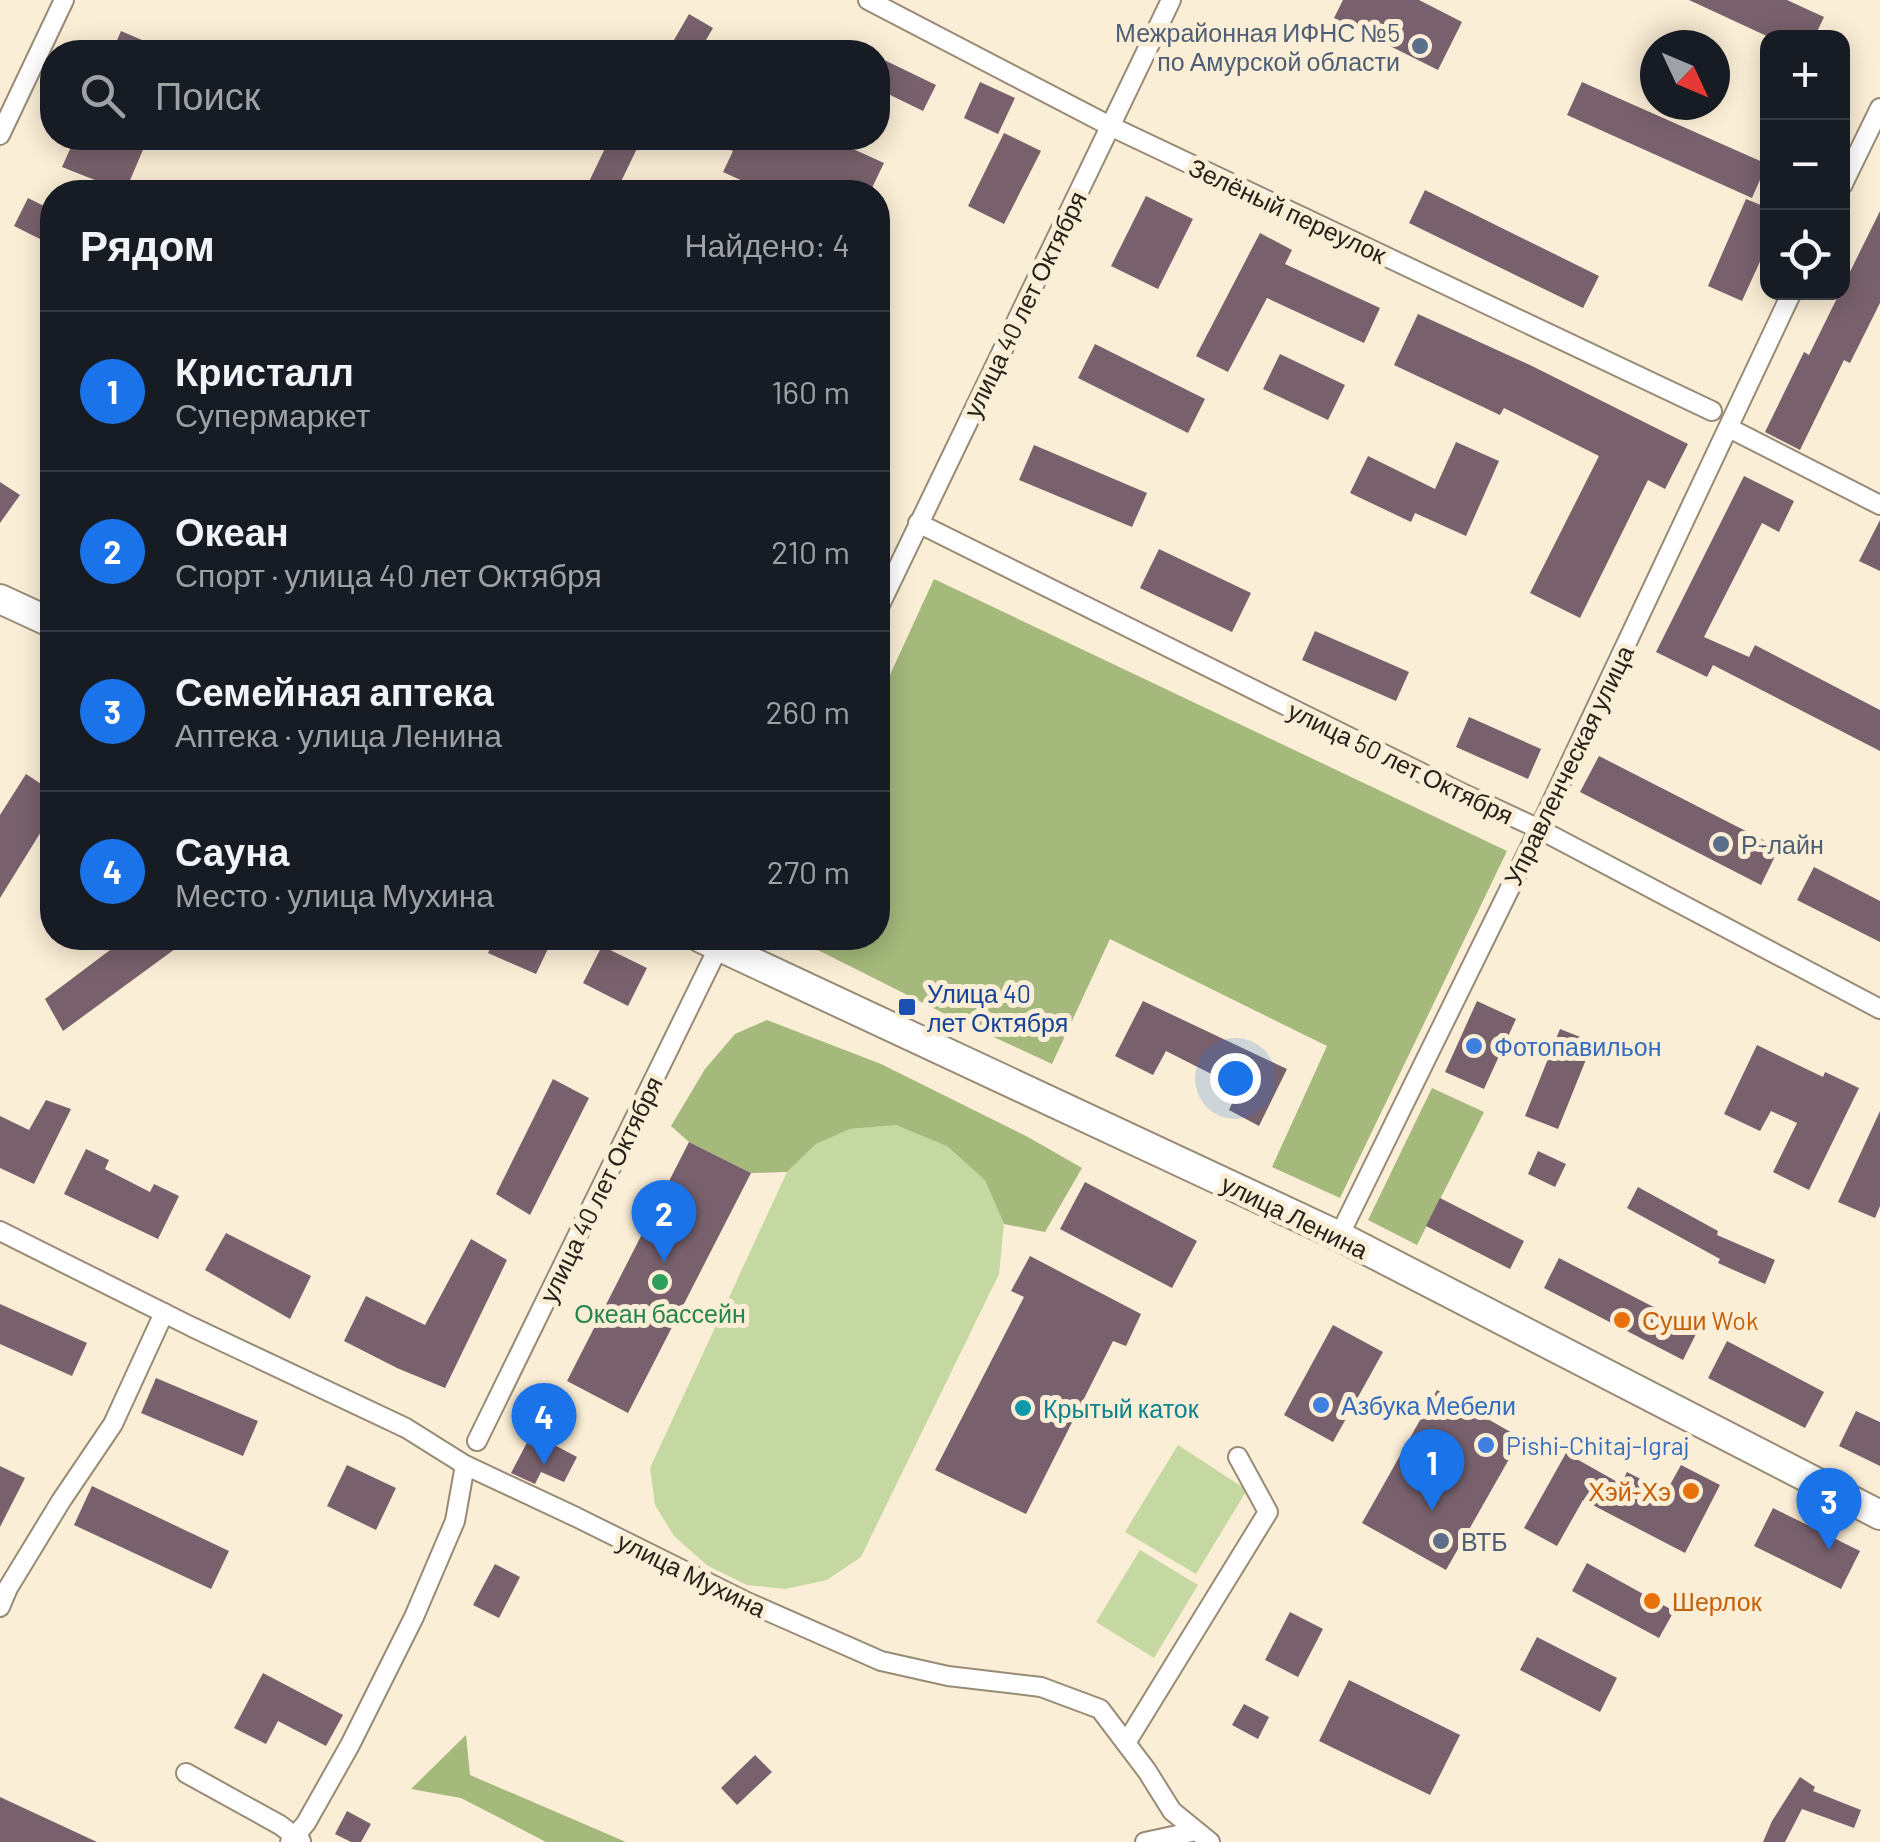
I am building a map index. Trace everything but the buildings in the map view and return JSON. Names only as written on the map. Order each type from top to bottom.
[{"type":"main road","points":[[0,599],[40,617]]},
{"type":"main road","name":"улица Ленина","points":[[733,950],[1339,1236],[1880,1515]]},
{"type":"street","points":[[45,40],[64,0]]},
{"type":"street","name":"Зелёный переулок","points":[[868,0],[1110,126],[1712,411]]},
{"type":"street","name":"улица 40 лет Октября","points":[[890,584],[1171,0]]},
{"type":"street","points":[[0,134],[40,50]]},
{"type":"street","points":[[1850,170],[1880,108]]},
{"type":"street","name":"Управленческая улица","points":[[1339,1236],[1539,828],[1788,300]]},
{"type":"street","points":[[1729,428],[1880,505]]},
{"type":"street","name":"улица 50 лет Октября","points":[[918,523],[1539,828],[1880,1009]]},
{"type":"street","name":"улица 40 лет Октября","points":[[477,1441],[710,950]]},
{"type":"street","name":"улица Мухина","points":[[0,1230],[406,1428],[465,1466],[747,1602],[881,1660],[948,1676],[1040,1687],[1100,1709],[1172,1812],[1203,1836]]},
{"type":"street","points":[[0,1607],[52,1516],[113,1424],[164,1313]]},
{"type":"street","points":[[1126,1743],[1268,1512],[1238,1457]]},
{"type":"street","points":[[186,1773],[280,1826],[296,1840],[350,1745],[414,1617],[455,1521],[465,1466]]},
{"type":"street","name":"улица Мухина","points":[[1145,1842],[1203,1836]]},
{"type":"green space","points":[[934,579],[1507,851],[1340,1198],[1272,1167],[1327,1046],[1110,939],[1052,1064],[818,950],[890,950],[890,675]]},
{"type":"green space","points":[[767,1020],[881,1064],[1082,1168],[1045,1232],[1004,1224],[985,1180],[947,1146],[896,1125],[850,1129],[816,1144],[787,1172],[751,1173],[689,1142],[671,1126],[705,1069],[735,1034]]},
{"type":"green space","points":[[1432,1088],[1484,1112],[1417,1245],[1368,1220]]},
{"type":"green space","points":[[896,1125],[947,1145],[986,1180],[1004,1224],[999,1274],[861,1557],[827,1580],[785,1589],[747,1585],[708,1566],[674,1536],[655,1505],[650,1468],[787,1172],[816,1144],[850,1129]]},
{"type":"green space","points":[[1178,1445],[1247,1490],[1196,1574],[1125,1532]]},
{"type":"green space","points":[[1140,1550],[1198,1585],[1154,1658],[1096,1622]]},
{"type":"green space","points":[[466,1735],[470,1775],[626,1842],[546,1842],[461,1798],[411,1789]]},
{"type":"place","name":"Межрайонная ИФНС №5 по Амурской области","points":[[1420,46]]},
{"type":"place","name":"Р-лайн","points":[[1721,844]]},
{"type":"place","name":"Улица 40 лет Октября","points":[[907,1007]]},
{"type":"place","name":"Фотопавильон","points":[[1474,1046]]},
{"type":"place","name":"Океан","points":[[664,1262]]},
{"type":"place","name":"Океан бассейн","points":[[660,1282]]},
{"type":"place","name":"Суши Wok","points":[[1622,1320]]},
{"type":"place","name":"Азбука Мебели","points":[[1321,1405]]},
{"type":"place","name":"Крытый каток","points":[[1023,1408]]},
{"type":"place","name":"Pishi-Chitaj-Igraj","points":[[1486,1445]]},
{"type":"place","name":"Сауна","points":[[544,1465]]},
{"type":"place","name":"Хэй-Хэ","points":[[1691,1491]]},
{"type":"place","name":"Кристалл","points":[[1432,1511]]},
{"type":"place","name":"ВТБ","points":[[1441,1541]]},
{"type":"place","name":"Семейная аптека","points":[[1829,1550]]},
{"type":"place","name":"Шерлок","points":[[1652,1601]]}]
